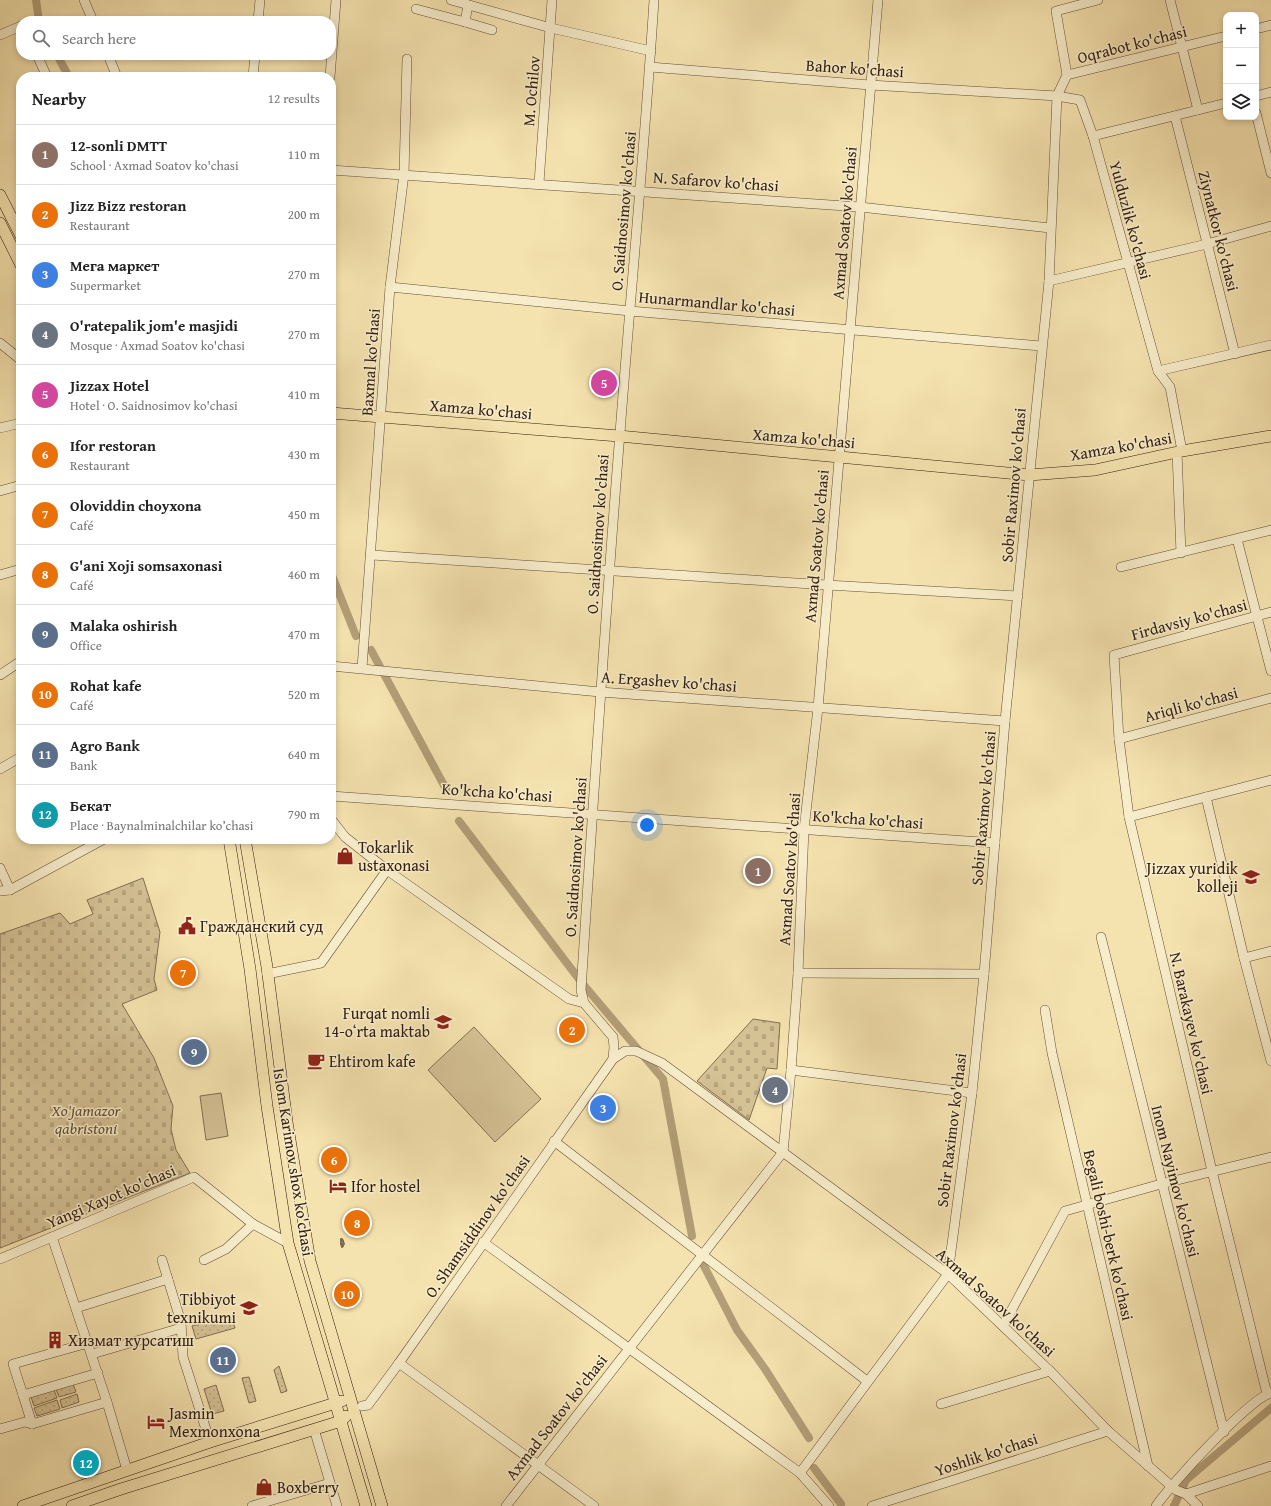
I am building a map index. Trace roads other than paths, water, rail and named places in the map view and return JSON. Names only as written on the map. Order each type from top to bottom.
[{"type":"main road","points":[[0,195],[16,226]]},
{"type":"main road","points":[[0,223],[16,255]]},
{"type":"main road","name":"Xamza ko'chasi","points":[[336,413],[619,436],[1029,475],[1095,470],[1180,451],[1271,436]]},
{"type":"main road","name":"Islom Karimov shox ko'chasi","points":[[231,844],[288,1243],[366,1506]]},
{"type":"main road","name":"Islom Karimov shox ko'chasi","points":[[246,844],[267,971],[296,1184],[310,1262],[382,1506]]},
{"type":"main road","points":[[250,970],[256,975],[261,975],[267,971]]},
{"type":"main road","points":[[259,1038],[260,1033],[266,1030],[273,1032],[275,1036]]},
{"type":"main road","points":[[23,1506],[210,1442],[349,1398],[348,1411],[341,1421]]},
{"type":"main road","points":[[72,1506],[121,1489],[355,1417]]},
{"type":"street","points":[[84,0],[91,16]]},
{"type":"street","points":[[258,16],[260,0]]},
{"type":"street","points":[[335,16],[336,0]]},
{"type":"street","points":[[451,0],[551,28],[651,51]]},
{"type":"street","name":"M. Ochilov","points":[[539,183],[552,0]]},
{"type":"street","name":"O. Saidnosimov ko'chasi","points":[[584,1003],[581,990],[600,692],[619,436],[641,190],[654,0]]},
{"type":"street","name":"Axmad Soatov ko'chasi","points":[[506,1506],[782,1152],[791,1070],[798,973],[804,829],[818,708],[827,585],[878,0]]},
{"type":"street","points":[[1067,75],[1056,11],[1098,0]]},
{"type":"street","points":[[1170,0],[1198,110]]},
{"type":"street","points":[[465,22],[468,5]]},
{"type":"street","points":[[416,9],[492,30]]},
{"type":"street","points":[[1259,28],[1271,25]]},
{"type":"street","points":[[0,35],[16,28]]},
{"type":"street","name":"Oqrabot ko'chasi","points":[[1057,96],[1067,75],[1223,37]]},
{"type":"street","name":"Baxmal ko'chasi","points":[[362,668],[372,554],[390,287],[404,174],[407,58]]},
{"type":"street","points":[[39,60],[45,72]]},
{"type":"street","points":[[110,60],[115,72]]},
{"type":"street","points":[[253,72],[255,60]]},
{"type":"street","points":[[330,72],[331,60]]},
{"type":"street","name":"Bahor ko'chasi","points":[[650,67],[870,85],[1057,96]]},
{"type":"street","points":[[1259,95],[1271,92]]},
{"type":"street","name":"Yulduzlik ko'chasi","points":[[1057,96],[1080,100],[1094,136],[1127,263],[1158,371]]},
{"type":"street","name":"Sobir Raximov ko'chasi","points":[[800,1473],[948,1274],[972,1093],[984,974],[1005,721],[1041,346],[1049,281],[1050,228],[1057,96]]},
{"type":"street","points":[[1094,136],[1223,104]]},
{"type":"street","name":"Ziynatkor ko'chasi","points":[[1175,116],[1234,354]]},
{"type":"street","points":[[1258,120],[1271,173]]},
{"type":"street","name":"N. Safarov ko'chasi","points":[[336,170],[641,190],[860,207],[1050,228]]},
{"type":"street","points":[[1049,281],[1207,244],[1271,226]]},
{"type":"street","name":"Hunarmandlar ko'chasi","points":[[390,287],[630,311],[1041,346]]},
{"type":"street","points":[[0,343],[16,356]]},
{"type":"street","points":[[1181,553],[1180,451],[1170,387],[1158,371],[1271,345]]},
{"type":"street","points":[[0,428],[16,424]]},
{"type":"street","points":[[0,491],[16,486]]},
{"type":"street","points":[[1121,567],[1271,530]]},
{"type":"street","points":[[1237,539],[1271,671]]},
{"type":"street","points":[[372,554],[610,571],[1018,596]]},
{"type":"street","points":[[0,574],[16,570]]},
{"type":"street","name":"Firdavsiy ko'chasi","points":[[1114,655],[1271,612]]},
{"type":"street","name":"N. Barakayev ko'chasi","points":[[1114,655],[1119,739],[1129,817],[1212,1172],[1269,1393]]},
{"type":"street","points":[[0,675],[16,664]]},
{"type":"street","name":"A. Ergashev ko'chasi","points":[[336,666],[600,692],[1005,721]]},
{"type":"street","name":"Ariqli ko'chasi","points":[[1119,739],[1271,698]]},
{"type":"street","points":[[0,769],[16,760]]},
{"type":"street","points":[[1129,817],[1271,780]]},
{"type":"street","name":"Ko'kcha ko'chasi","points":[[336,796],[995,843]]},
{"type":"street","points":[[1206,797],[1244,958],[1268,1035],[1271,1061]]},
{"type":"street","points":[[336,825],[345,837],[386,870],[569,999],[584,1003],[613,1037],[613,1059]]},
{"type":"street","points":[[0,891],[10,890],[95,844]]},
{"type":"street","points":[[0,868],[10,890]]},
{"type":"street","points":[[267,971],[321,963],[386,870]]},
{"type":"street","name":"Inom Nayimov ko'chasi","points":[[1101,937],[1161,1184],[1224,1432]]},
{"type":"street","points":[[1244,958],[1271,951]]},
{"type":"street","points":[[798,973],[984,974]]},
{"type":"street","name":"Begali boshi-berk ko'chasi","points":[[1045,1010],[1052,1053],[1086,1205],[1148,1466]]},
{"type":"street","name":"Axmad Soatov ko'chasi","points":[[613,1059],[625,1051],[640,1052],[662,1062],[948,1274],[1050,1371],[1108,1431],[1148,1466],[1198,1506]]},
{"type":"street","name":"O. Shamsiddinov ko'chasi","points":[[355,1417],[362,1406],[368,1405],[399,1363],[613,1059]]},
{"type":"street","points":[[791,1070],[972,1093]]},
{"type":"street","points":[[554,1141],[867,1381]]},
{"type":"street","points":[[1003,1326],[1065,1211],[1161,1184],[1271,1157]]},
{"type":"street","name":"Yangi Xayot ko'chasi","points":[[0,1259],[194,1178],[252,1224],[288,1243]]},
{"type":"street","points":[[204,1260],[226,1249],[252,1224]]},
{"type":"street","points":[[52,1237],[92,1354],[127,1470]]},
{"type":"street","points":[[483,1242],[800,1473],[829,1506]]},
{"type":"street","points":[[162,1260],[181,1328],[183,1357],[210,1442]]},
{"type":"street","points":[[76,1308],[168,1278]]},
{"type":"street","points":[[92,1354],[181,1328]]},
{"type":"street","points":[[32,1424],[13,1364],[88,1343]]},
{"type":"street","points":[[399,1363],[594,1506]]},
{"type":"street","points":[[941,1404],[1050,1371]]},
{"type":"street","points":[[23,1395],[98,1373]]},
{"type":"street","points":[[1155,1506],[1178,1490],[1224,1432],[1245,1411],[1269,1393]]},
{"type":"street","points":[[349,1398],[362,1406]]},
{"type":"street","points":[[0,1429],[25,1422],[32,1424],[107,1402]]},
{"type":"street","points":[[314,1429],[336,1506]]},
{"type":"street","name":"Yoshlik ko'chasi","points":[[872,1506],[1108,1431]]},
{"type":"street","points":[[1178,1490],[1271,1466]]},
{"type":"street","points":[[252,1506],[330,1483]]},
{"type":"waterway","points":[[36,0],[38,16]]},
{"type":"waterway","points":[[60,60],[66,72]]},
{"type":"waterway","points":[[336,586],[356,636]]},
{"type":"waterway","points":[[371,650],[446,789]]},
{"type":"waterway","points":[[459,821],[582,983],[663,1079],[692,1236]]},
{"type":"waterway","points":[[341,1239],[342,1239],[343,1241],[341,1241],[341,1239]]},
{"type":"waterway","points":[[343,1241],[344,1244],[341,1244],[341,1242],[343,1241]]},
{"type":"waterway","points":[[341,1244],[343,1244],[342,1247],[341,1244]]},
{"type":"waterway","points":[[704,1266],[737,1330],[765,1369],[809,1438]]},
{"type":"waterway","points":[[1174,1506],[1186,1480],[1271,1408]]},
{"type":"waterway","points":[[814,1468],[841,1504]]},
{"type":"place","name":"Jizzax Hotel","points":[[604,383]]},
{"type":"place","name":"Tokarlik ustaxonasi","points":[[345,856]]},
{"type":"place","name":"12-sonli DMTT","points":[[758,871]]},
{"type":"place","name":"Jizzax yuridik kolleji","points":[[1251,877]]},
{"type":"place","name":"Гражданский суд","points":[[187,926]]},
{"type":"place","name":"Oloviddin choyxona","points":[[183,973]]},
{"type":"place","name":"Furqat nomli 14-oʻrta maktab","points":[[443,1022]]},
{"type":"place","name":"Jizz Bizz restoran","points":[[572,1030]]},
{"type":"place","name":"Malaka oshirish","points":[[194,1052]]},
{"type":"place","name":"Ehtirom kafe","points":[[316,1061]]},
{"type":"place","name":"O'ratepalik jom'e masjidi","points":[[775,1090]]},
{"type":"place","name":"Мега маркет","points":[[603,1108]]},
{"type":"place","name":"Ifor restoran","points":[[334,1160]]},
{"type":"place","name":"Ifor hostel","points":[[338,1186]]},
{"type":"place","name":"G'ani Xoji somsaxonasi","points":[[357,1223]]},
{"type":"place","name":"Rohat kafe","points":[[347,1294]]},
{"type":"place","name":"Tibbiyot texnikumi","points":[[249,1308]]},
{"type":"place","name":"Хизмат курсатиш","points":[[55,1340]]},
{"type":"place","name":"Agro Bank","points":[[223,1360]]},
{"type":"place","name":"Jasmin Mexmonxona","points":[[156,1422]]},
{"type":"place","name":"Бекат","points":[[86,1463]]},
{"type":"place","name":"Boxberry","points":[[264,1487]]},
{"type":"park label","name":"Xo'jamazor qabristoni","points":[[86,1119]]}]
